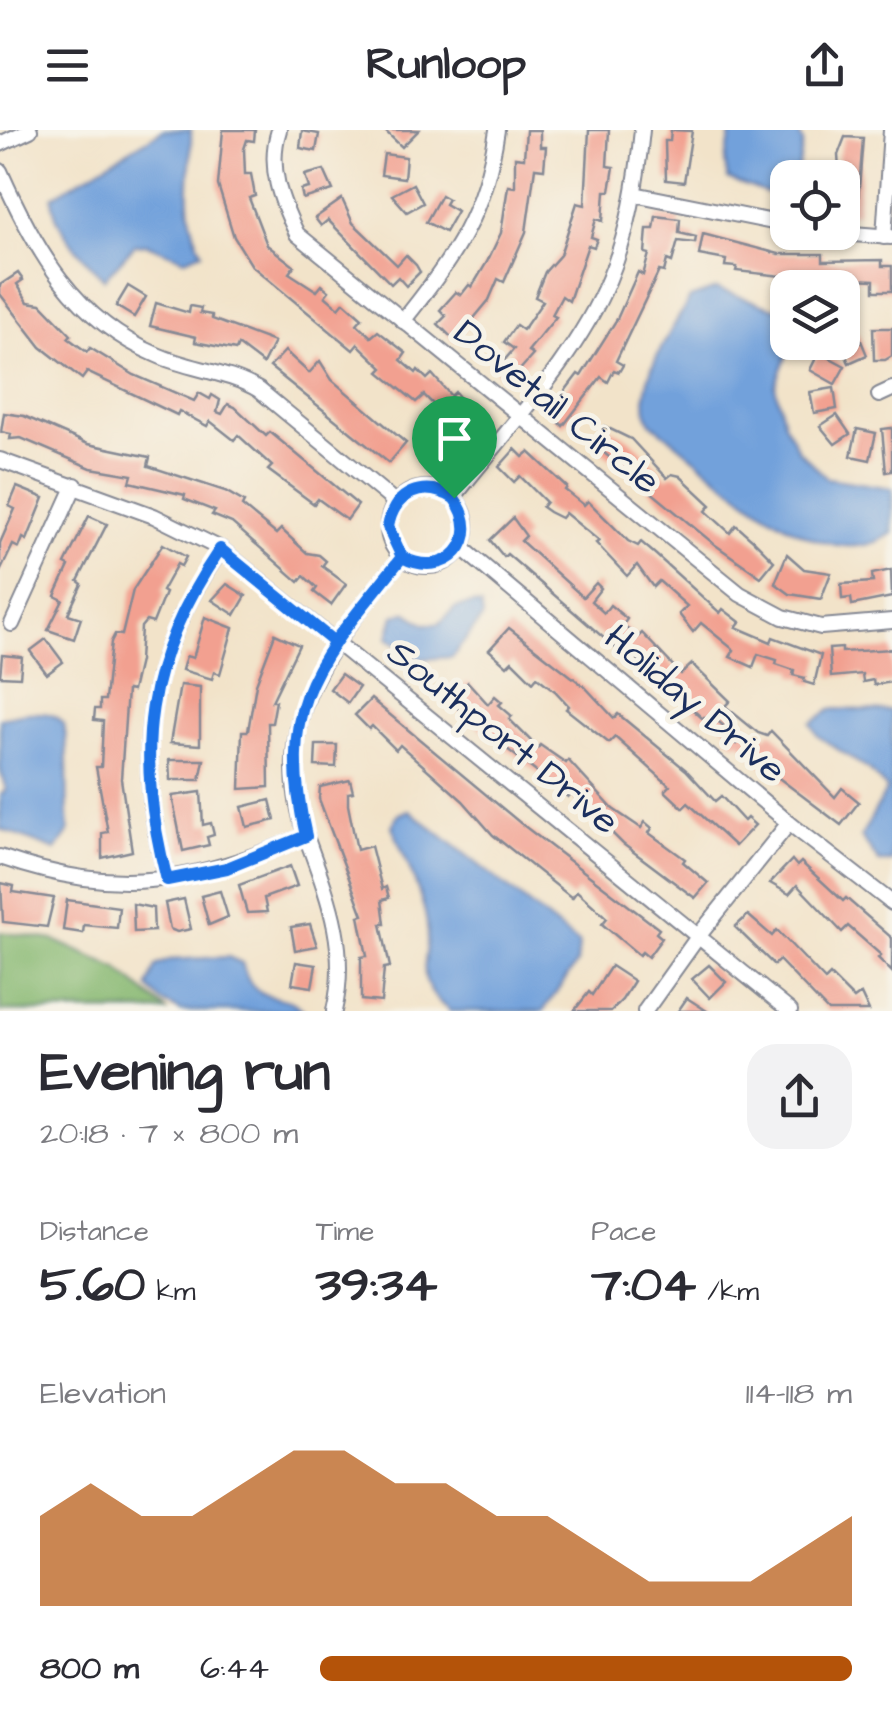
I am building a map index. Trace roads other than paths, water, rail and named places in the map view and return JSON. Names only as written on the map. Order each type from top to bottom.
[{"type":"street","points":[[0,144],[30,130]]},
{"type":"street","name":"Dovetail Circle","points":[[279,130],[275,143],[277,192],[298,234],[516,416],[740,594],[783,617],[821,627],[892,621]]},
{"type":"street","points":[[403,322],[453,259],[482,204],[497,130]]},
{"type":"street","points":[[454,498],[586,323],[609,280],[634,194],[642,130]]},
{"type":"street","points":[[860,235],[888,237],[891,130]]},
{"type":"street","points":[[0,171],[52,272],[97,319],[159,356],[238,378],[259,390],[396,503]]},
{"type":"street","points":[[634,194],[770,221]]},
{"type":"street","name":"Southport Drive","points":[[0,460],[154,516],[220,549],[700,934],[790,1011]]},
{"type":"street","points":[[12,624],[76,485]]},
{"type":"street","points":[[428,488],[454,498],[465,515],[460,548],[446,561],[430,566],[402,557],[388,527],[396,503],[409,492],[428,488]]},
{"type":"street","name":"Holiday Drive","points":[[460,548],[789,823],[892,903]]},
{"type":"street","points":[[167,880],[146,765],[152,698],[173,628],[220,549]]},
{"type":"street","points":[[334,1011],[340,958],[333,903],[306,836],[294,784],[295,729],[313,676],[334,642],[402,557]]},
{"type":"street","points":[[645,1011],[700,934],[789,823]]},
{"type":"street","points":[[0,857],[100,883],[167,880],[227,868],[306,836]]},
{"type":"water","points":[[163,130],[191,130],[189,206],[202,252],[185,259],[147,244],[135,245],[104,279],[64,231],[52,197]]},
{"type":"water","points":[[732,130],[798,130],[803,143],[800,160],[770,160],[770,192],[728,179],[725,162]]},
{"type":"water","points":[[716,289],[770,306],[770,360],[785,360],[775,386],[784,422],[798,450],[827,478],[892,488],[892,533],[864,545],[832,544],[799,532],[733,489],[651,423],[646,408],[649,376],[690,298]]},
{"type":"water","points":[[481,606],[483,617],[452,657],[420,659],[388,638],[394,616],[406,612],[424,624],[439,624],[455,608]]},
{"type":"water","points":[[832,709],[892,711],[892,862],[879,862],[861,837],[887,789],[869,770],[818,736],[811,723]]},
{"type":"water","points":[[26,713],[51,715],[60,720],[65,730],[69,831],[56,850],[0,829],[0,796],[6,789],[0,769],[0,718]]},
{"type":"water","points":[[409,810],[579,944],[577,963],[543,1011],[450,1011],[436,999],[425,977],[425,913],[392,826],[398,815]]},
{"type":"water","points":[[228,957],[242,963],[247,978],[261,993],[286,1000],[304,1011],[182,1011],[162,1002],[148,987],[156,966],[169,960]]}]
